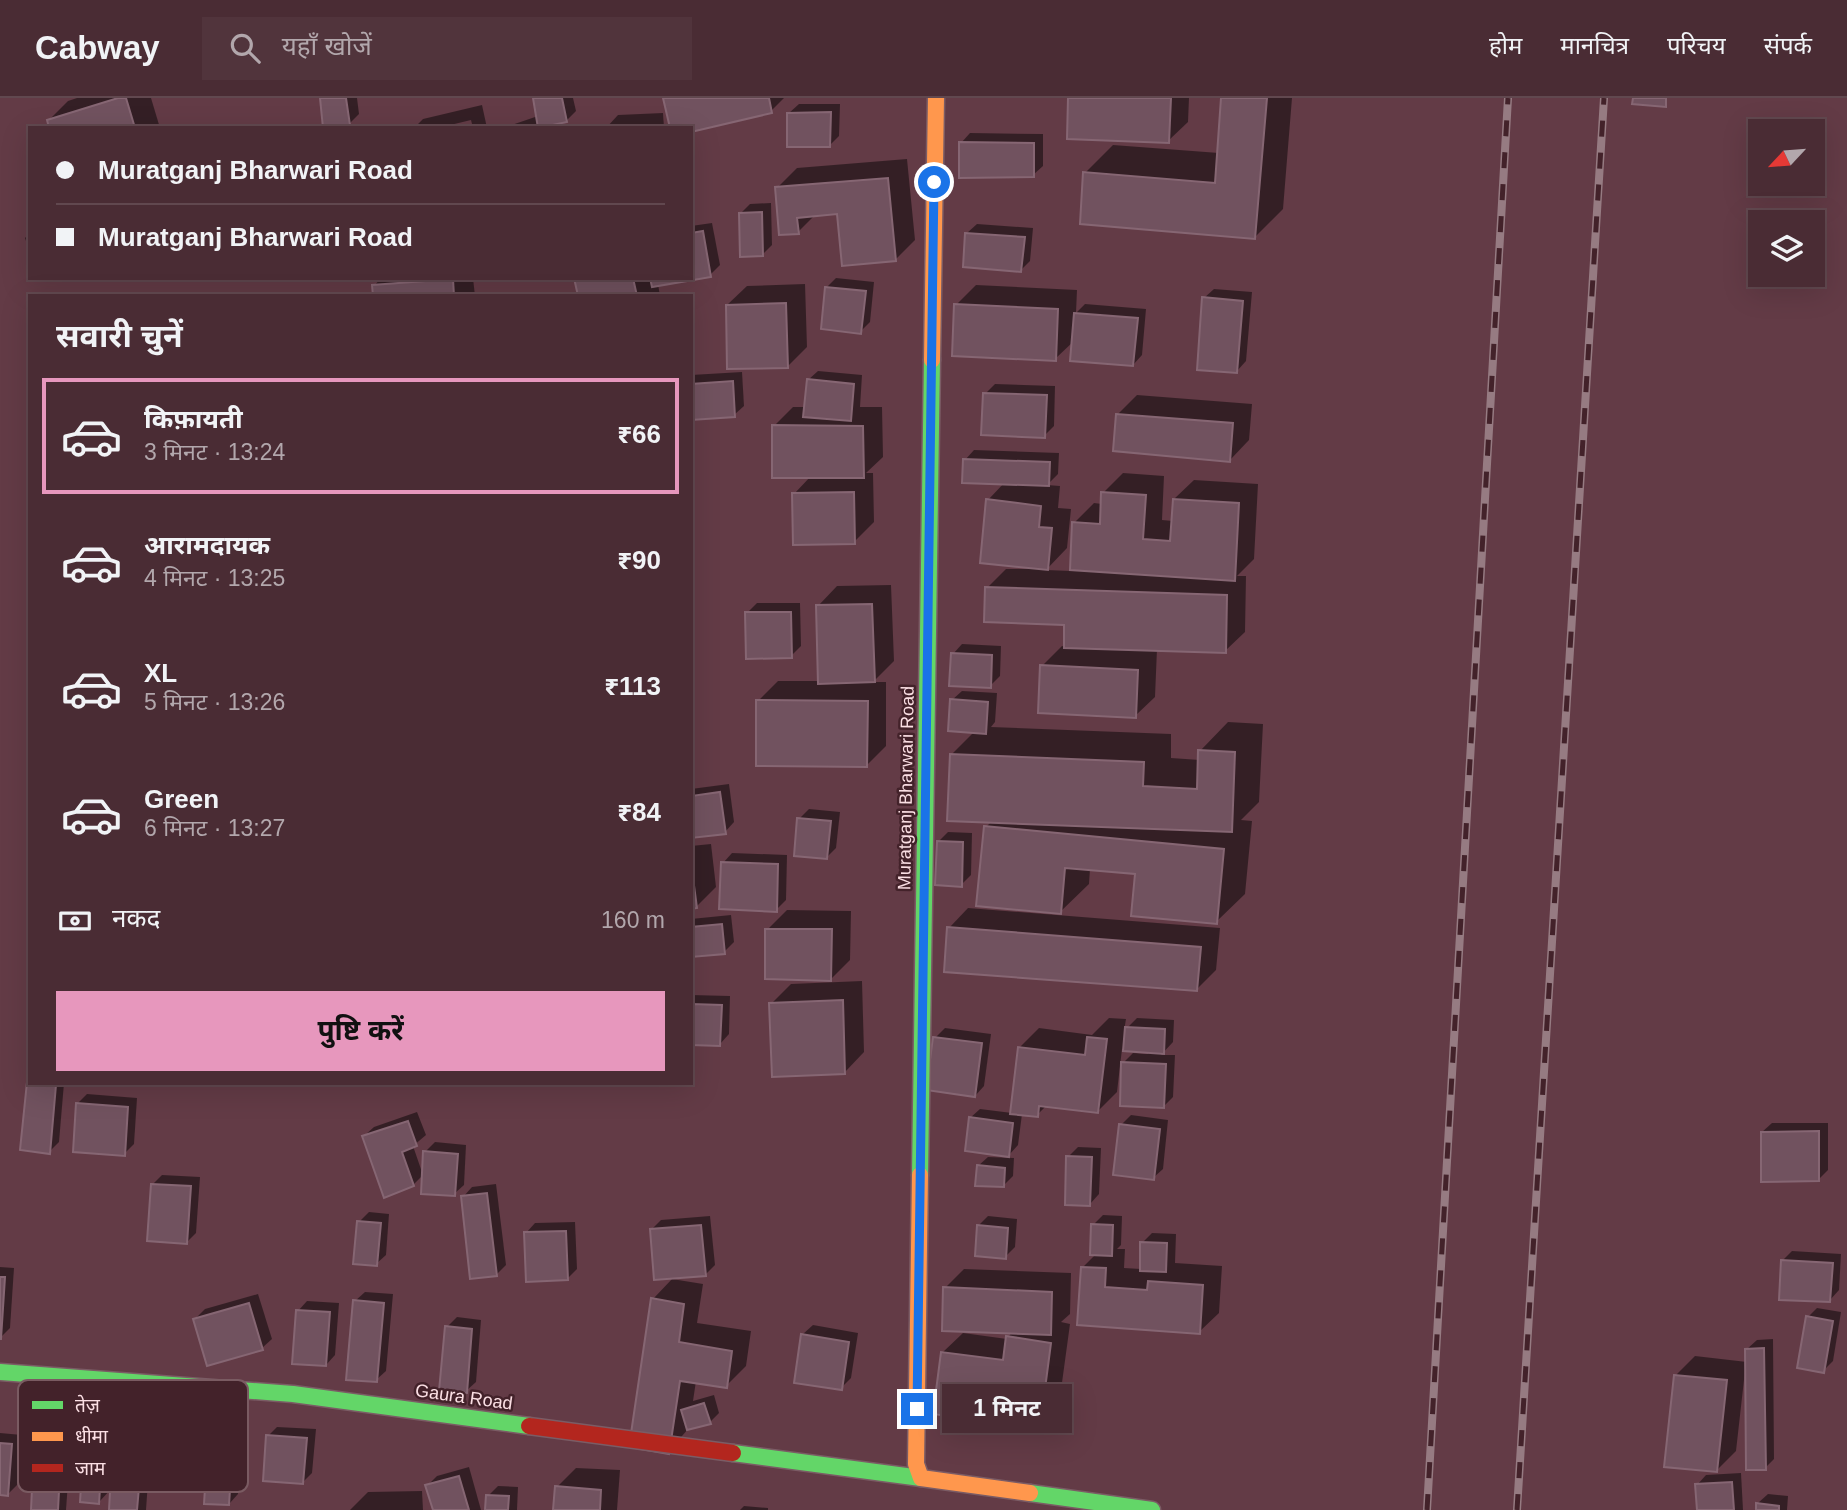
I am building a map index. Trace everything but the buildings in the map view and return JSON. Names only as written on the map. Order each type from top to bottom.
[{"type":"main road","name":"Muratganj Bharwari Road","points":[[921,1478],[916,1464],[936,98]]},
{"type":"main road","name":"Gaura Road","points":[[0,1372],[107,1380]]},
{"type":"main road","name":"Gaura Road","points":[[248,1391],[293,1394],[1152,1510]]},
{"type":"railway","points":[[1427,1510],[1508,98]]},
{"type":"railway","points":[[1517,1510],[1604,98]]},
{"type":"traffic: fast","points":[[920,1175],[932,360]]},
{"type":"traffic: fast","points":[[0,1372],[107,1380]]},
{"type":"traffic: fast","points":[[248,1391],[293,1394],[529,1426]]},
{"type":"traffic: fast","points":[[733,1453],[921,1478]]},
{"type":"traffic: fast","points":[[1030,1493],[1152,1510]]},
{"type":"traffic: slow","points":[[932,360],[936,98]]},
{"type":"traffic: slow","points":[[920,1175],[916,1464],[921,1478],[1030,1493]]},
{"type":"traffic: jam","points":[[529,1426],[733,1453]]},
{"type":"route","points":[[917,1409],[934,182]]}]
